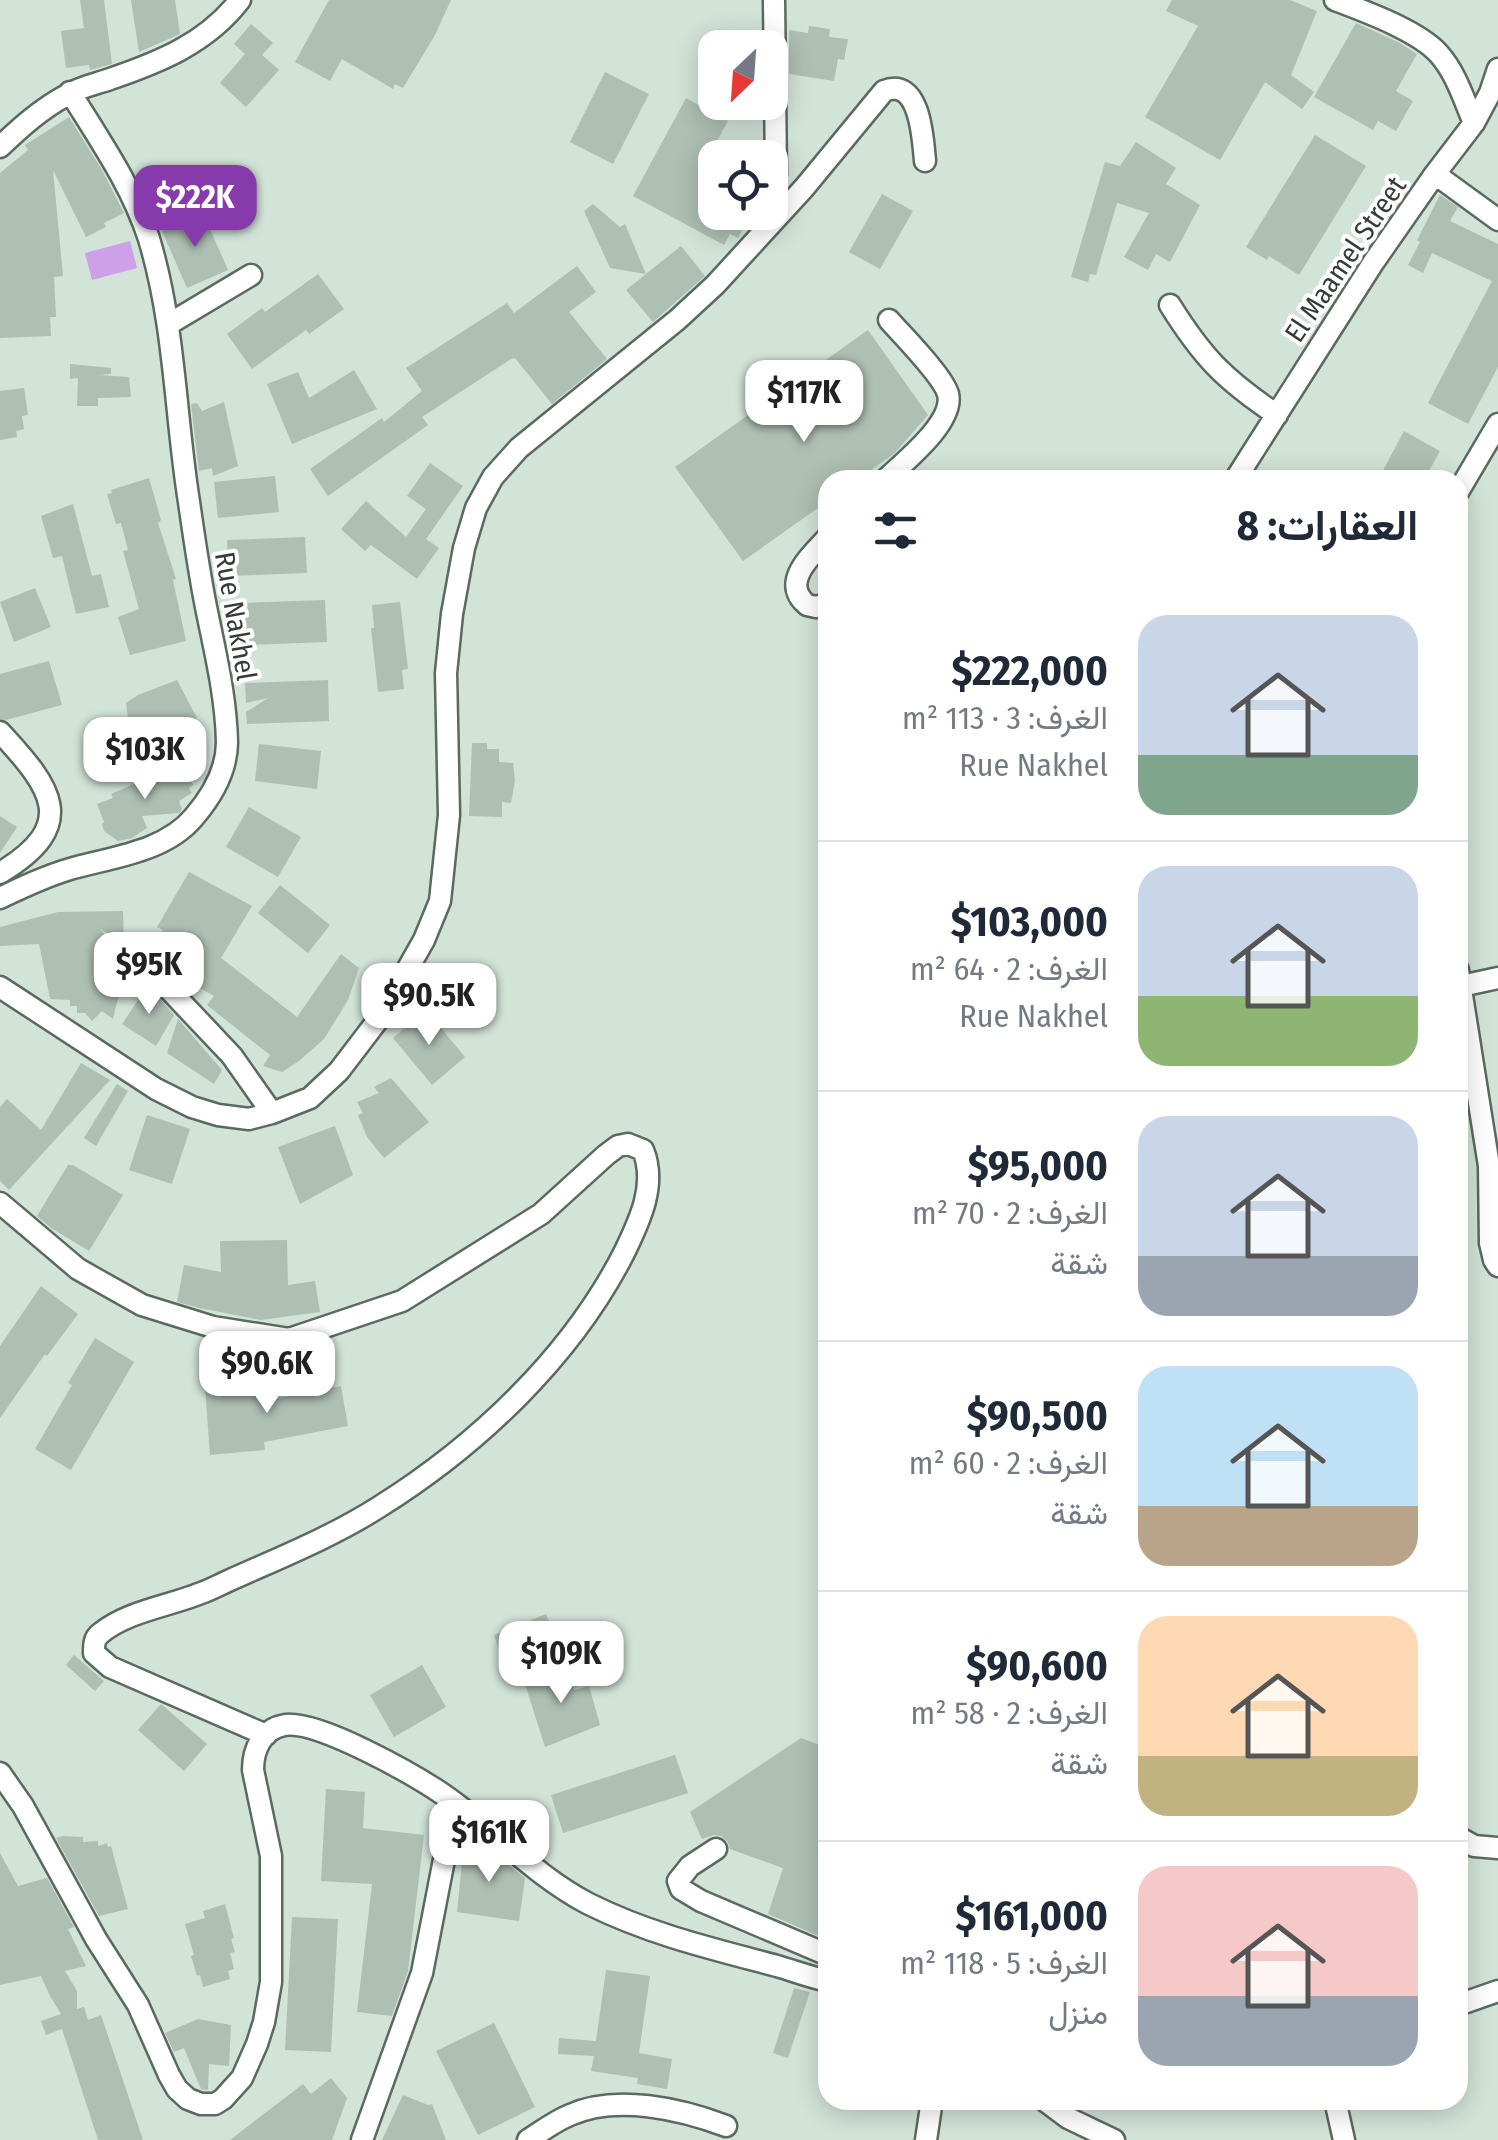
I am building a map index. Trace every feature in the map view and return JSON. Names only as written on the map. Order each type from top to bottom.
[{"type":"street","points":[[0,147],[32,117],[70,92],[185,49],[224,20],[240,0]]},
{"type":"street","points":[[774,0],[776,140]]},
{"type":"street","points":[[1335,0],[1372,14],[1438,51],[1456,80],[1474,124]]},
{"type":"street","name":"El Maamel Street","points":[[1241,470],[1373,263],[1474,124],[1498,69]]},
{"type":"street","points":[[788,205],[884,91],[892,88],[900,89],[914,104],[925,161]]},
{"type":"street","name":"Rue Nakhel","points":[[0,898],[35,881],[138,851],[171,837],[193,819],[224,769],[227,744],[220,676],[188,496],[169,324],[148,238],[133,200],[70,92]]},
{"type":"street","points":[[1434,174],[1498,220]]},
{"type":"street","points":[[0,987],[156,1089],[218,1115],[249,1118],[272,1113],[310,1098],[339,1071],[381,1016],[434,921],[440,901],[449,816],[446,673],[464,548],[476,508],[493,477],[519,448],[677,320],[764,230]]},
{"type":"street","points":[[169,324],[251,275]]},
{"type":"street","points":[[1170,305],[1211,364],[1277,415]]},
{"type":"street","points":[[890,320],[936,375],[949,398],[946,413],[935,430],[896,470]]},
{"type":"street","points":[[1468,475],[1498,424]]},
{"type":"street","points":[[818,549],[804,564],[796,585],[797,594],[807,605],[818,604]]},
{"type":"street","points":[[0,732],[45,789],[50,808],[49,824],[35,848],[0,873]]},
{"type":"street","points":[[1468,978],[1498,978]]},
{"type":"street","points":[[164,984],[232,1056],[272,1113]]},
{"type":"street","points":[[1468,1032],[1488,1166],[1490,1243],[1498,1266]]},
{"type":"street","points":[[0,1203],[78,1269],[142,1306],[213,1327],[289,1339],[402,1301],[540,1214],[618,1146],[628,1144],[643,1150],[650,1178],[646,1198],[613,1274],[518,1399],[480,1434],[432,1473],[376,1510],[200,1594],[136,1614],[101,1633],[94,1642],[94,1653],[110,1667],[266,1734]]},
{"type":"street","points":[[0,1773],[138,2005],[169,2075],[188,2099],[201,2104],[214,2104],[232,2090],[249,2063],[264,2022],[271,1982],[272,1856],[252,1770],[258,1745],[275,1728],[298,1725],[371,1752],[454,1803],[567,1892],[589,1904],[685,1942],[818,1979]]},
{"type":"street","points":[[362,2140],[422,1974],[454,1803]]},
{"type":"street","points":[[1468,1843],[1492,1850],[1498,1848]]},
{"type":"street","points":[[716,1848],[683,1873],[678,1881],[680,1889],[818,1951]]},
{"type":"street","points":[[1468,2002],[1498,1991]]},
{"type":"street","points":[[528,2140],[568,2116],[614,2106],[667,2108],[726,2126]]},
{"type":"street","points":[[926,2140],[930,2110]]},
{"type":"street","points":[[1057,2110],[1114,2140]]},
{"type":"street","points":[[1336,2110],[1344,2140]]},
{"type":"shaded area","points":[[130,241],[137,268],[92,280],[85,253]]},
{"type":"building","points":[[80,0],[104,0],[112,64],[90,70],[89,65],[66,68],[61,31],[84,28]]},
{"type":"building","points":[[131,0],[175,0],[180,34],[139,52]]},
{"type":"building","points":[[329,0],[451,0],[403,88],[395,84],[393,89],[342,59],[330,81],[295,62]]},
{"type":"building","points":[[1172,0],[1290,0],[1317,11],[1291,75],[1314,92],[1302,109],[1265,82],[1220,160],[1145,117],[1198,26],[1166,11]]},
{"type":"building","points":[[1356,23],[1417,54],[1396,91],[1413,101],[1396,131],[1378,121],[1373,130],[1314,97]]},
{"type":"building","points":[[251,24],[273,43],[262,55],[279,70],[246,107],[220,83],[245,54],[234,44]]},
{"type":"building","points":[[809,26],[830,29],[829,37],[848,39],[844,60],[838,59],[834,81],[789,74],[789,30],[808,33]]},
{"type":"building","points":[[605,72],[649,94],[613,164],[570,142]]},
{"type":"building","points":[[686,98],[698,105],[698,120],[728,121],[718,140],[698,140],[698,230],[742,230],[738,238],[730,234],[724,245],[633,196]]},
{"type":"building","points":[[69,117],[124,213],[86,237],[53,170],[63,276],[54,277],[56,317],[50,317],[51,336],[0,338],[0,173],[28,150],[25,145]]},
{"type":"building","points":[[1315,135],[1366,166],[1299,275],[1246,247]]},
{"type":"building","points":[[1136,142],[1176,168],[1166,184],[1200,205],[1170,262],[1156,254],[1148,270],[1124,257],[1149,213],[1117,203],[1096,275],[1090,274],[1088,282],[1071,277],[1105,162],[1120,166]]},
{"type":"building","points":[[882,194],[913,211],[880,269],[849,252]]},
{"type":"building","points":[[1440,195],[1458,207],[1450,221],[1498,244],[1498,367],[1468,424],[1428,403],[1492,281],[1432,253],[1423,273],[1408,265]]},
{"type":"building","points":[[593,204],[620,227],[625,224],[646,274],[610,268],[584,211]]},
{"type":"building","points":[[203,213],[228,270],[187,288],[162,231]]},
{"type":"building","points":[[681,246],[705,276],[653,322],[626,290]]},
{"type":"building","points":[[577,266],[596,292],[569,312],[607,359],[552,404],[515,358],[511,359],[422,417],[428,425],[328,496],[310,469],[382,418],[384,422],[422,391],[406,368],[507,303],[514,313]]},
{"type":"building","points":[[318,274],[344,309],[309,334],[306,330],[252,369],[227,334]]},
{"type":"building","points":[[868,330],[928,415],[895,453],[871,470],[818,470],[818,508],[743,561],[675,467]]},
{"type":"building","points":[[70,364],[111,368],[111,374],[98,375],[129,377],[131,397],[98,398],[98,406],[77,406],[78,378],[70,379]]},
{"type":"building","points":[[354,370],[377,409],[292,444],[267,384],[298,372],[309,398]]},
{"type":"building","points":[[24,388],[28,415],[22,416],[24,429],[16,431],[17,437],[0,440],[0,391]]},
{"type":"building","points":[[224,402],[238,466],[213,476],[212,468],[199,471],[191,404],[197,403],[202,411]]},
{"type":"building","points":[[1404,431],[1440,451],[1430,470],[1383,470]]},
{"type":"building","points":[[430,463],[463,486],[426,539],[439,548],[417,579],[371,545],[365,551],[341,529],[366,501],[406,537],[426,509],[407,496]]},
{"type":"building","points":[[275,476],[279,512],[218,518],[214,482]]},
{"type":"building","points":[[149,478],[176,579],[173,580],[186,641],[130,655],[118,617],[139,609],[123,551],[128,550],[121,523],[116,524],[107,494]]},
{"type":"building","points":[[73,504],[92,576],[101,574],[109,607],[76,614],[62,556],[53,558],[41,516]]},
{"type":"building","points":[[305,537],[307,573],[228,576],[227,540]]},
{"type":"building","points":[[35,588],[51,627],[14,642],[0,602]]},
{"type":"building","points":[[325,600],[327,642],[245,645],[243,603]]},
{"type":"building","points":[[400,602],[408,669],[402,670],[404,689],[378,692],[372,605]]},
{"type":"building","points":[[49,661],[62,705],[0,719],[0,674]]},
{"type":"building","points":[[177,680],[197,718],[137,739],[130,733],[126,703]]},
{"type":"building","points":[[328,680],[329,721],[247,724],[246,712],[268,698],[246,703],[245,683]]},
{"type":"building","points":[[472,743],[487,743],[487,749],[499,749],[499,762],[513,763],[511,803],[502,802],[502,817],[469,816]]},
{"type":"building","points":[[259,744],[321,751],[317,789],[255,781]]},
{"type":"building","points":[[172,762],[187,770],[193,785],[189,788],[192,793],[179,801],[179,813],[142,816],[147,828],[132,838],[118,841],[104,831],[97,804],[148,778],[146,773]]},
{"type":"building","points":[[249,807],[301,837],[278,877],[226,847]]},
{"type":"building","points":[[0,816],[17,827],[0,853]]},
{"type":"building","points":[[189,872],[252,906],[221,958],[297,1017],[341,954],[359,968],[348,1000],[324,1039],[282,1072],[263,1066],[270,1055],[207,1005],[214,996],[149,956],[163,930],[157,927]]},
{"type":"building","points":[[280,885],[330,925],[308,953],[258,913]]},
{"type":"building","points":[[123,911],[124,943],[100,929],[127,961],[113,1019],[102,1011],[92,1021],[85,1013],[77,1013],[77,1006],[70,1006],[70,1000],[50,999],[39,944],[0,946],[0,927],[58,912]]},
{"type":"building","points":[[148,985],[174,1015],[156,1046],[122,1024]]},
{"type":"building","points":[[426,1010],[465,1057],[432,1085],[393,1038]]},
{"type":"building","points":[[178,1019],[222,1070],[214,1084],[167,1053]]},
{"type":"building","points":[[81,1063],[110,1080],[9,1190],[0,1181],[0,1107],[7,1099],[41,1130]]},
{"type":"building","points":[[391,1078],[429,1122],[384,1158],[367,1137],[357,1102],[379,1093],[374,1087]]},
{"type":"building","points":[[117,1084],[128,1091],[96,1146],[84,1138]]},
{"type":"building","points":[[147,1115],[190,1129],[172,1184],[129,1170]]},
{"type":"building","points":[[335,1126],[353,1175],[300,1204],[278,1147]]},
{"type":"building","points":[[68,1165],[123,1195],[89,1251],[37,1216]]},
{"type":"building","points":[[287,1240],[288,1285],[315,1281],[320,1312],[261,1320],[177,1302],[184,1265],[221,1272],[220,1241]]},
{"type":"building","points":[[41,1286],[78,1314],[0,1418],[0,1346]]},
{"type":"building","points":[[95,1338],[134,1362],[71,1470],[35,1449]]},
{"type":"building","points":[[259,1382],[261,1402],[341,1386],[348,1426],[264,1442],[265,1450],[210,1455],[205,1387]]},
{"type":"building","points":[[546,1614],[555,1637],[503,1658],[494,1635]]},
{"type":"building","points":[[74,1655],[104,1681],[95,1691],[66,1665]]},
{"type":"building","points":[[565,1664],[574,1690],[589,1686],[600,1725],[545,1747],[524,1681]]},
{"type":"building","points":[[422,1665],[446,1707],[394,1737],[370,1695]]},
{"type":"building","points":[[161,1704],[207,1744],[184,1771],[138,1730]]},
{"type":"building","points":[[801,1738],[818,1744],[818,1936],[768,1914],[783,1868],[730,1849],[721,1836],[702,1839],[690,1812]]},
{"type":"building","points":[[675,1755],[688,1793],[563,1833],[551,1795]]},
{"type":"building","points":[[326,1789],[365,1792],[363,1828],[424,1835],[408,1971],[392,2016],[357,2012],[372,1884],[321,1881]]},
{"type":"building","points":[[518,1806],[547,1829],[536,1844],[506,1821]]},
{"type":"building","points":[[83,1837],[83,1842],[98,1841],[98,1846],[111,1846],[128,1909],[99,1916],[56,1838]]},
{"type":"building","points":[[464,1843],[486,1847],[525,1878],[519,1921],[457,1912]]},
{"type":"building","points":[[0,1853],[18,1886],[47,1878],[74,1927],[68,1929],[86,1966],[65,1971],[77,1991],[77,2009],[84,2007],[88,2020],[101,2015],[143,2140],[98,2140],[62,2029],[46,2035],[41,2021],[61,2014],[41,1976],[0,1985]]},
{"type":"building","points":[[225,1904],[234,1938],[231,1939],[235,1952],[230,1953],[234,1969],[228,1971],[230,1979],[203,1987],[191,1956],[194,1955],[185,1924],[205,1918],[203,1911]]},
{"type":"building","points":[[292,1917],[338,1919],[331,2052],[285,2050]]},
{"type":"building","points":[[606,1970],[650,1976],[639,2053],[672,2059],[667,2089],[637,2084],[638,2078],[591,2071],[594,2056],[558,2054],[559,2038],[596,2041]]},
{"type":"building","points":[[794,1988],[810,1992],[788,2058],[773,2053]]},
{"type":"building","points":[[198,2019],[231,2025],[229,2066],[209,2064],[208,2090],[201,2089],[184,2048],[174,2052],[165,2033]]},
{"type":"building","points":[[494,2023],[535,2107],[478,2135],[436,2051]]},
{"type":"building","points":[[331,2078],[347,2098],[332,2140],[230,2140],[303,2084],[311,2094]]},
{"type":"building","points":[[403,2095],[432,2104],[446,2140],[382,2140]]}]
